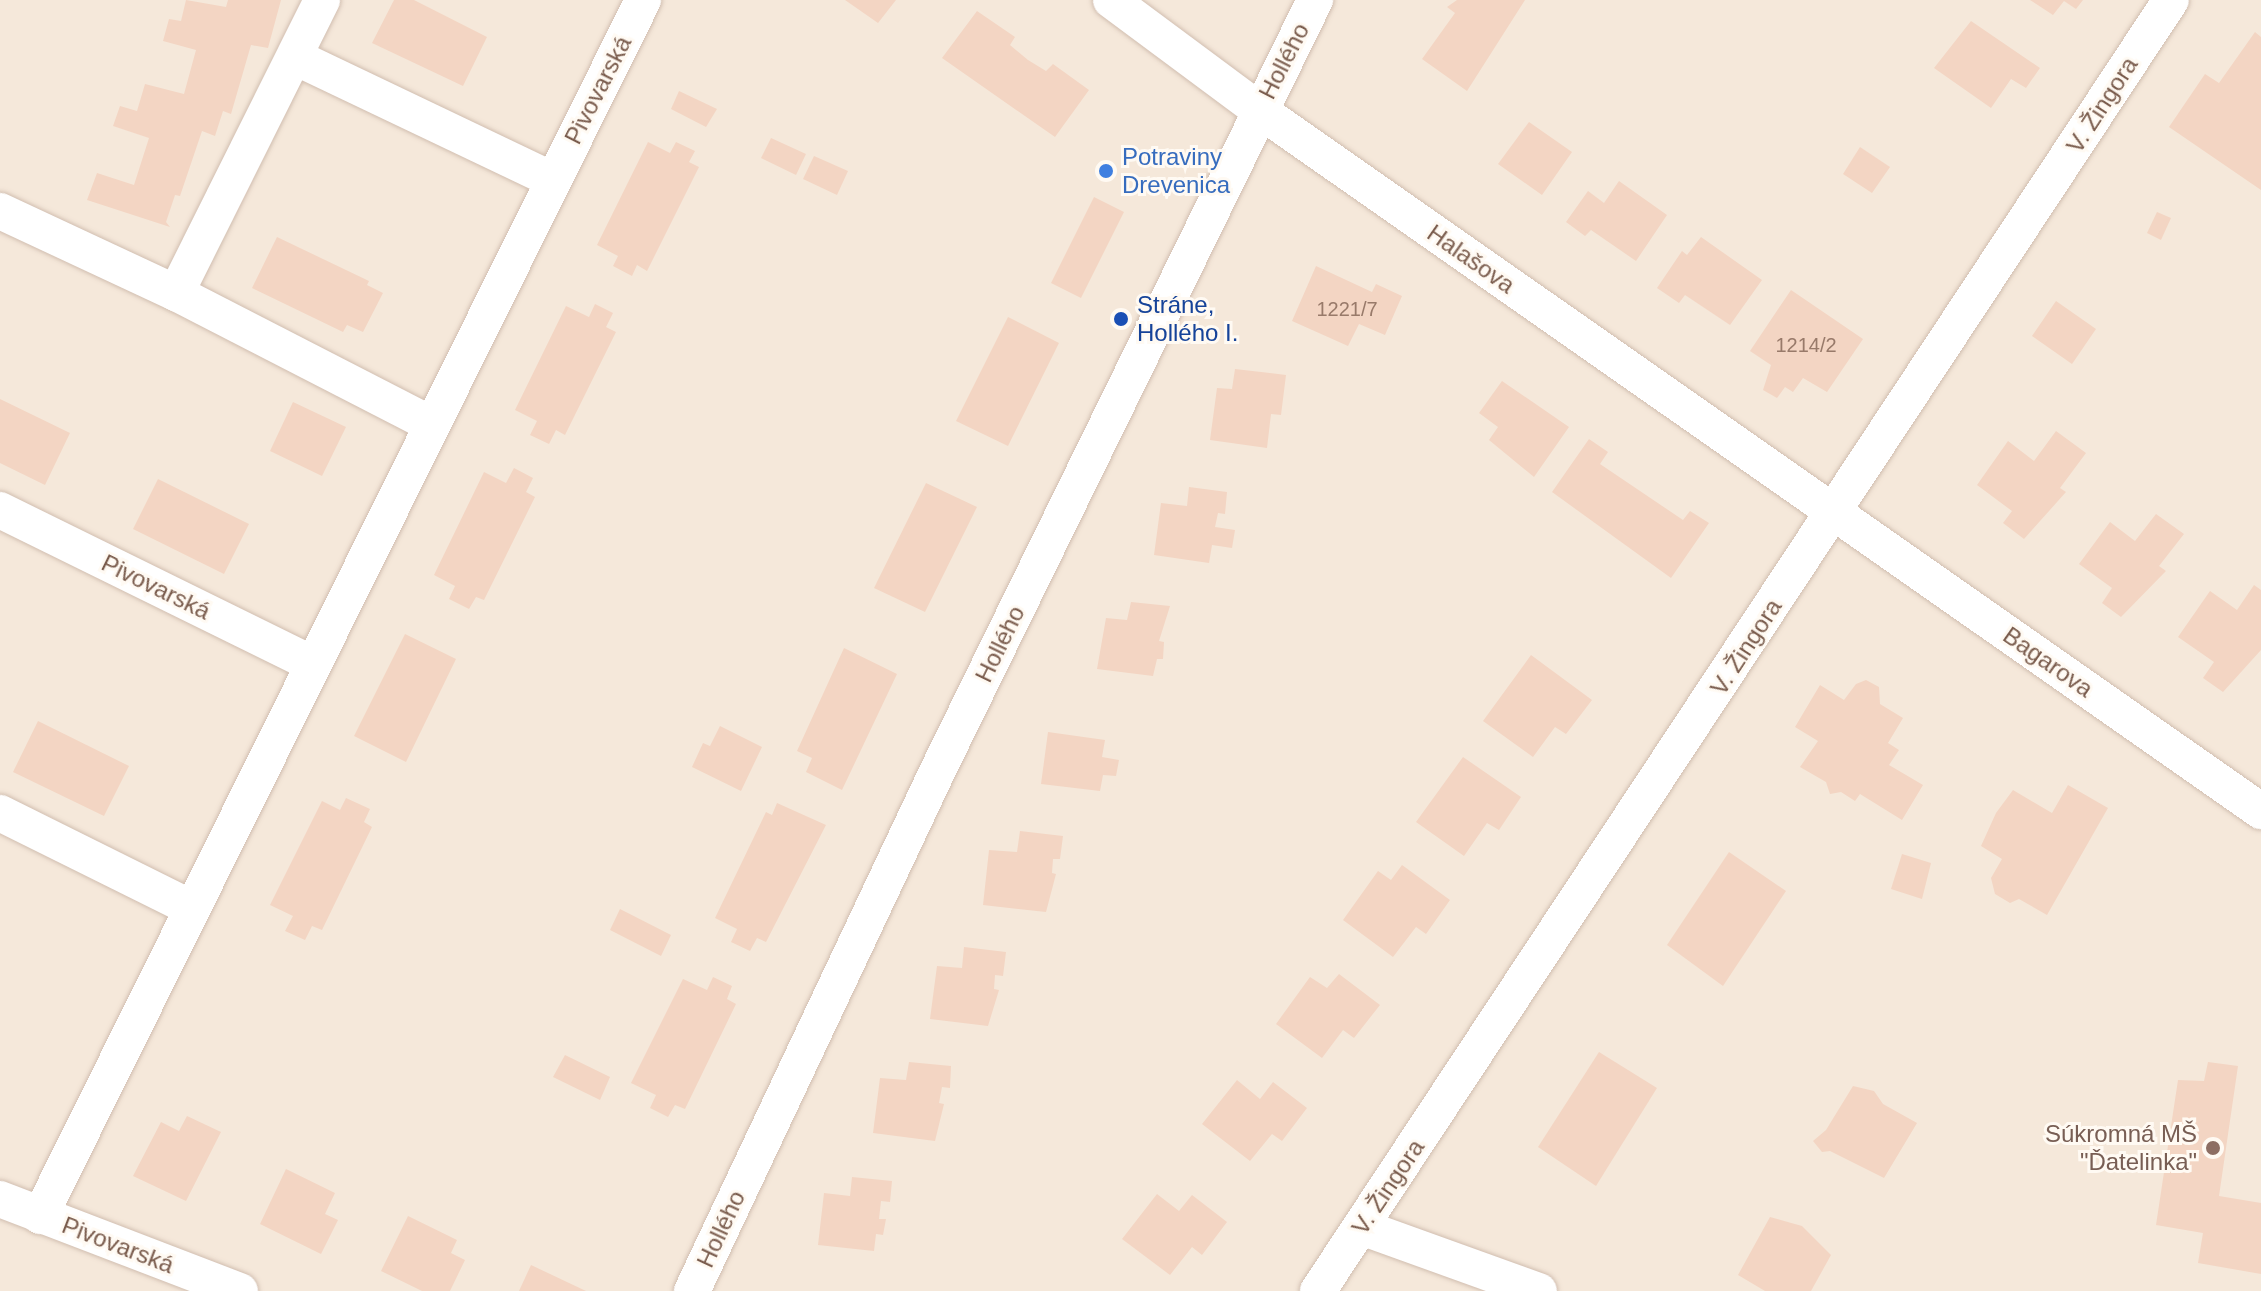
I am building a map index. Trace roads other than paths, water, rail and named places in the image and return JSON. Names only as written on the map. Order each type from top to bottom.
[{"type":"street","points":[[176,293],[322,0]]},
{"type":"street","name":"Pivovarská","points":[[40,1216],[189,907],[643,0]]},
{"type":"street","name":"Halašova","points":[[1111,0],[1259,110],[1834,513]]},
{"type":"street","name":"Hollého","points":[[692,1291],[1259,110],[1315,0]]},
{"type":"street","name":"V. Žingora","points":[[1318,1291],[2171,0]]},
{"type":"street","points":[[295,57],[553,180]]},
{"type":"street","points":[[0,211],[176,293],[431,424]]},
{"type":"street","name":"Pivovarská","points":[[0,510],[313,664]]},
{"type":"street","name":"Bagarova","points":[[1834,513],[2261,811]]},
{"type":"street","points":[[0,813],[189,907]]},
{"type":"street","name":"Pivovarská","points":[[0,1199],[240,1291]]},
{"type":"street","points":[[1361,1227],[1539,1291]]},
{"type":"place","name":"Potraviny Drevenica","points":[[1106,171]]},
{"type":"place","name":"Stráne, Hollého I.","points":[[1121,319]]},
{"type":"place","name":"Súkromná MŠ \"Ďatelinka\"","points":[[2213,1148]]}]
